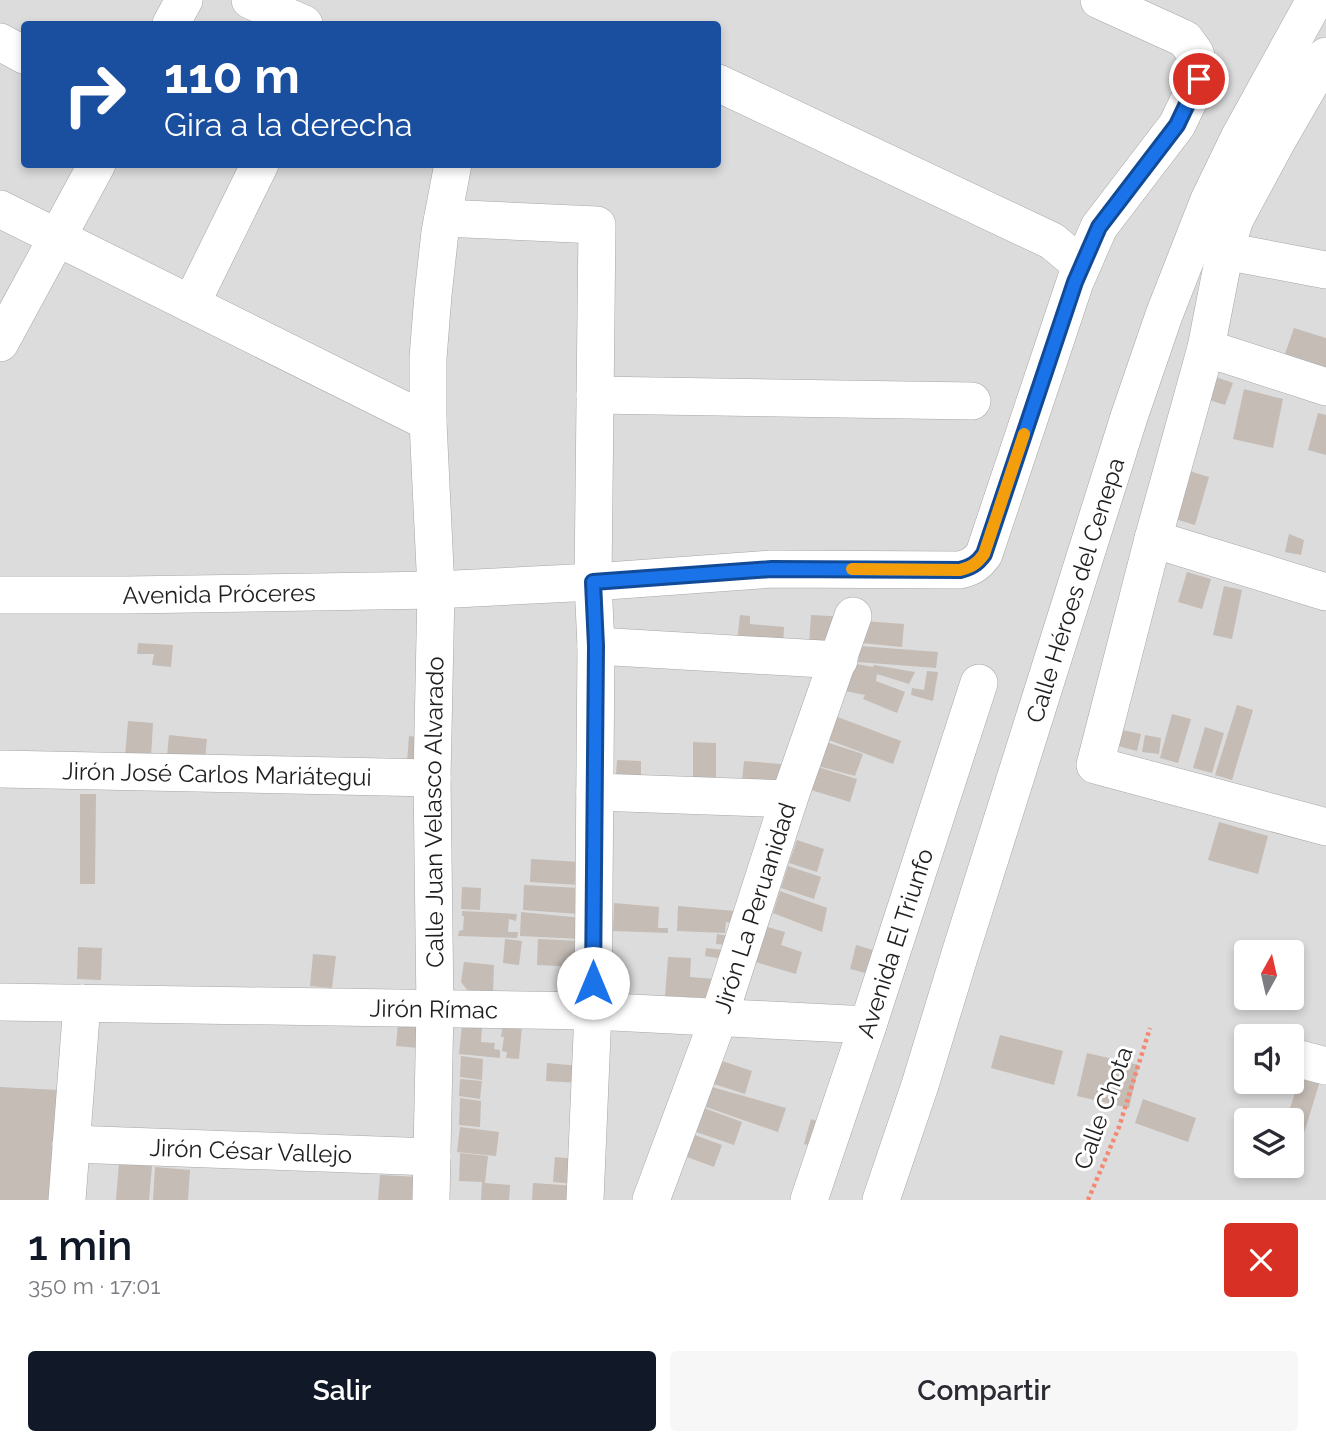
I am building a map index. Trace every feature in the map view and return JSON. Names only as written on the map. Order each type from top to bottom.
[{"type":"street","points":[[173,21],[184,0]]},
{"type":"street","points":[[250,0],[297,21]]},
{"type":"street","name":"Avenida Próceres","points":[[0,595],[127,596],[436,590],[772,569],[970,568],[984,554],[1075,282],[1099,227],[1177,125],[1199,79],[1195,53],[1185,39],[1099,0]]},
{"type":"street","name":"Calle Héroes del Cenepa","points":[[881,1200],[920,1085],[1129,417],[1164,315],[1209,200],[1239,138],[1315,0]]},
{"type":"street","points":[[0,42],[21,53]]},
{"type":"street","points":[[1326,56],[1235,219],[1225,251],[1206,348],[1095,765],[1326,827]]},
{"type":"street","points":[[721,84],[1052,241],[1082,266]]},
{"type":"street","points":[[0,343],[95,168]]},
{"type":"street","points":[[191,304],[258,168]]},
{"type":"street","name":"Calle Juan Velasco Alvarado","points":[[431,1200],[435,1009],[432,778],[436,590],[428,422],[428,358],[433,295],[452,168]]},
{"type":"street","points":[[0,209],[428,422]]},
{"type":"street","points":[[443,218],[597,225],[593,582],[596,646],[593,1011],[584,1200]]},
{"type":"street","points":[[1225,251],[1326,270]]},
{"type":"street","points":[[1206,348],[1326,387]]},
{"type":"street","points":[[595,395],[972,401]]},
{"type":"street","points":[[1153,539],[1326,592]]},
{"type":"street","name":"Jirón La Peruanidad","points":[[651,1200],[719,1017],[789,799],[853,616]]},
{"type":"street","points":[[596,646],[839,660]]},
{"type":"street","name":"Avenida El Triunfo","points":[[809,1200],[979,683]]},
{"type":"street","name":"Jirón José Carlos Mariátegui","points":[[0,769],[432,778]]},
{"type":"street","points":[[595,792],[789,799]]},
{"type":"street","name":"Jirón Rímac","points":[[0,1002],[593,1011],[868,1025]]},
{"type":"street","points":[[67,1200],[82,1003]]},
{"type":"street","points":[[1304,1060],[1326,1066]]},
{"type":"street","name":"Jirón César Vallejo","points":[[71,1144],[432,1157]]},
{"type":"path","name":"Calle Chota","points":[[1087,1200],[1119,1127],[1150,1028]]},
{"type":"shaded area","points":[[0,0],[1326,0],[1326,1200],[0,1200]]},
{"type":"building","points":[[1294,328],[1326,338],[1326,368],[1285,354]]},
{"type":"building","points":[[1213,376],[1233,383],[1225,405],[1206,399]]},
{"type":"building","points":[[1244,389],[1283,399],[1273,448],[1233,439]]},
{"type":"building","points":[[1318,413],[1326,415],[1326,455],[1308,450]]},
{"type":"building","points":[[1189,471],[1209,477],[1195,525],[1175,519]]},
{"type":"building","points":[[1289,534],[1304,540],[1301,555],[1285,552]]},
{"type":"building","points":[[1187,572],[1211,579],[1202,609],[1178,602]]},
{"type":"building","points":[[1224,586],[1242,590],[1232,639],[1213,635]]},
{"type":"building","points":[[740,615],[750,616],[750,624],[784,627],[783,646],[737,642]]},
{"type":"building","points":[[811,615],[849,617],[831,647],[809,645]]},
{"type":"building","points":[[863,621],[904,624],[902,647],[861,643]]},
{"type":"building","points":[[138,643],[173,645],[171,667],[152,665],[154,654],[137,654]]},
{"type":"building","points":[[860,646],[938,652],[936,668],[858,662]]},
{"type":"building","points":[[851,663],[915,672],[909,684],[877,674],[876,681],[905,692],[897,713],[863,699],[865,695],[845,691]]},
{"type":"building","points":[[927,671],[938,672],[933,701],[911,695],[912,688],[924,690]]},
{"type":"building","points":[[1237,705],[1253,710],[1232,780],[1215,775]]},
{"type":"building","points":[[1172,714],[1191,719],[1178,763],[1160,758]]},
{"type":"building","points":[[835,716],[901,741],[893,764],[826,739]]},
{"type":"building","points":[[128,721],[153,723],[151,758],[125,756]]},
{"type":"building","points":[[1205,727],[1224,733],[1212,773],[1193,768]]},
{"type":"building","points":[[1118,729],[1141,734],[1137,751],[1114,745]]},
{"type":"building","points":[[169,735],[207,739],[205,760],[167,756]]},
{"type":"building","points":[[1145,735],[1161,738],[1159,754],[1142,752]]},
{"type":"building","points":[[409,736],[426,738],[424,763],[407,762]]},
{"type":"building","points":[[693,742],[716,743],[716,780],[693,779]]},
{"type":"building","points":[[826,742],[863,754],[855,776],[818,766]]},
{"type":"building","points":[[617,760],[641,761],[641,776],[616,775]]},
{"type":"building","points":[[744,761],[781,764],[780,784],[742,781]]},
{"type":"building","points":[[818,767],[857,779],[850,802],[811,790]]},
{"type":"building","points":[[80,794],[96,794],[95,884],[80,884]]},
{"type":"building","points":[[1219,822],[1268,836],[1258,874],[1208,860]]},
{"type":"building","points":[[797,840],[824,849],[817,872],[789,863]]},
{"type":"building","points":[[531,859],[580,862],[579,885],[530,882]]},
{"type":"building","points":[[788,866],[821,877],[814,899],[781,888]]},
{"type":"building","points":[[524,885],[580,888],[579,914],[523,910]]},
{"type":"building","points":[[462,887],[481,888],[480,910],[461,909]]},
{"type":"building","points":[[780,891],[827,908],[822,932],[773,913]]},
{"type":"building","points":[[614,903],[659,907],[658,928],[668,928],[668,933],[613,931]]},
{"type":"building","points":[[678,906],[735,911],[734,923],[726,922],[725,933],[677,931]]},
{"type":"building","points":[[462,911],[517,914],[516,921],[509,919],[508,932],[518,932],[517,938],[458,936],[459,931],[463,930]]},
{"type":"building","points":[[521,912],[583,918],[581,939],[520,936]]},
{"type":"building","points":[[764,926],[785,932],[781,945],[802,952],[796,974],[752,961]]},
{"type":"building","points":[[717,934],[736,937],[735,946],[716,944]]},
{"type":"building","points":[[505,939],[522,941],[519,965],[503,963]]},
{"type":"building","points":[[538,939],[581,941],[580,967],[537,965]]},
{"type":"building","points":[[856,945],[880,952],[873,975],[850,969]]},
{"type":"building","points":[[78,947],[102,948],[101,980],[77,979]]},
{"type":"building","points":[[706,948],[725,950],[724,959],[705,956]]},
{"type":"building","points":[[313,954],[336,956],[332,988],[310,986]]},
{"type":"building","points":[[668,957],[691,958],[690,977],[714,979],[710,998],[665,996]]},
{"type":"building","points":[[464,962],[494,965],[493,992],[468,991],[461,982]]},
{"type":"building","points":[[398,1024],[419,1026],[418,1048],[396,1046]]},
{"type":"building","points":[[503,1024],[522,1026],[519,1059],[506,1058],[507,1052],[502,1051]]},
{"type":"building","points":[[462,1025],[482,1026],[481,1042],[495,1043],[494,1049],[500,1050],[500,1058],[459,1054]]},
{"type":"building","points":[[1000,1035],[1063,1051],[1054,1085],[991,1068]]},
{"type":"building","points":[[1087,1053],[1139,1065],[1129,1108],[1077,1096]]},
{"type":"building","points":[[461,1056],[483,1059],[482,1080],[460,1077]]},
{"type":"building","points":[[722,1061],[752,1071],[745,1094],[714,1084]]},
{"type":"building","points":[[547,1063],[580,1066],[579,1083],[546,1081]]},
{"type":"building","points":[[1304,1076],[1320,1081],[1304,1133],[1304,1108],[1290,1108],[1295,1094],[1304,1094]]},
{"type":"building","points":[[460,1079],[482,1081],[480,1099],[459,1096]]},
{"type":"building","points":[[0,1087],[59,1090],[53,1200],[0,1200]]},
{"type":"building","points":[[712,1087],[786,1108],[778,1132],[706,1107]]},
{"type":"building","points":[[460,1098],[481,1101],[480,1127],[459,1125]]},
{"type":"building","points":[[1143,1099],[1196,1118],[1188,1142],[1135,1123]]},
{"type":"building","points":[[704,1108],[742,1122],[734,1145],[696,1132]]},
{"type":"building","points":[[811,1119],[828,1125],[821,1149],[804,1144]]},
{"type":"building","points":[[460,1127],[499,1132],[496,1156],[457,1152]]},
{"type":"building","points":[[695,1135],[722,1145],[714,1167],[687,1157]]},
{"type":"building","points":[[460,1153],[488,1156],[485,1183],[510,1185],[509,1200],[481,1200],[482,1182],[459,1181]]},
{"type":"building","points":[[555,1157],[576,1159],[574,1184],[553,1182]]},
{"type":"building","points":[[119,1163],[152,1166],[149,1200],[116,1200]]},
{"type":"building","points":[[155,1167],[190,1170],[188,1200],[153,1200]]},
{"type":"building","points":[[380,1175],[419,1177],[417,1200],[378,1200]]},
{"type":"building","points":[[533,1183],[577,1186],[576,1200],[532,1200]]},
{"type":"slow traffic","points":[[852,569],[960,570],[970,568],[978,562],[984,554],[1024,434]]},
{"type":"route","points":[[593,983],[596,646],[593,582],[772,569],[960,570],[970,568],[978,562],[984,554],[1075,282],[1099,227],[1177,125],[1199,79]]}]
